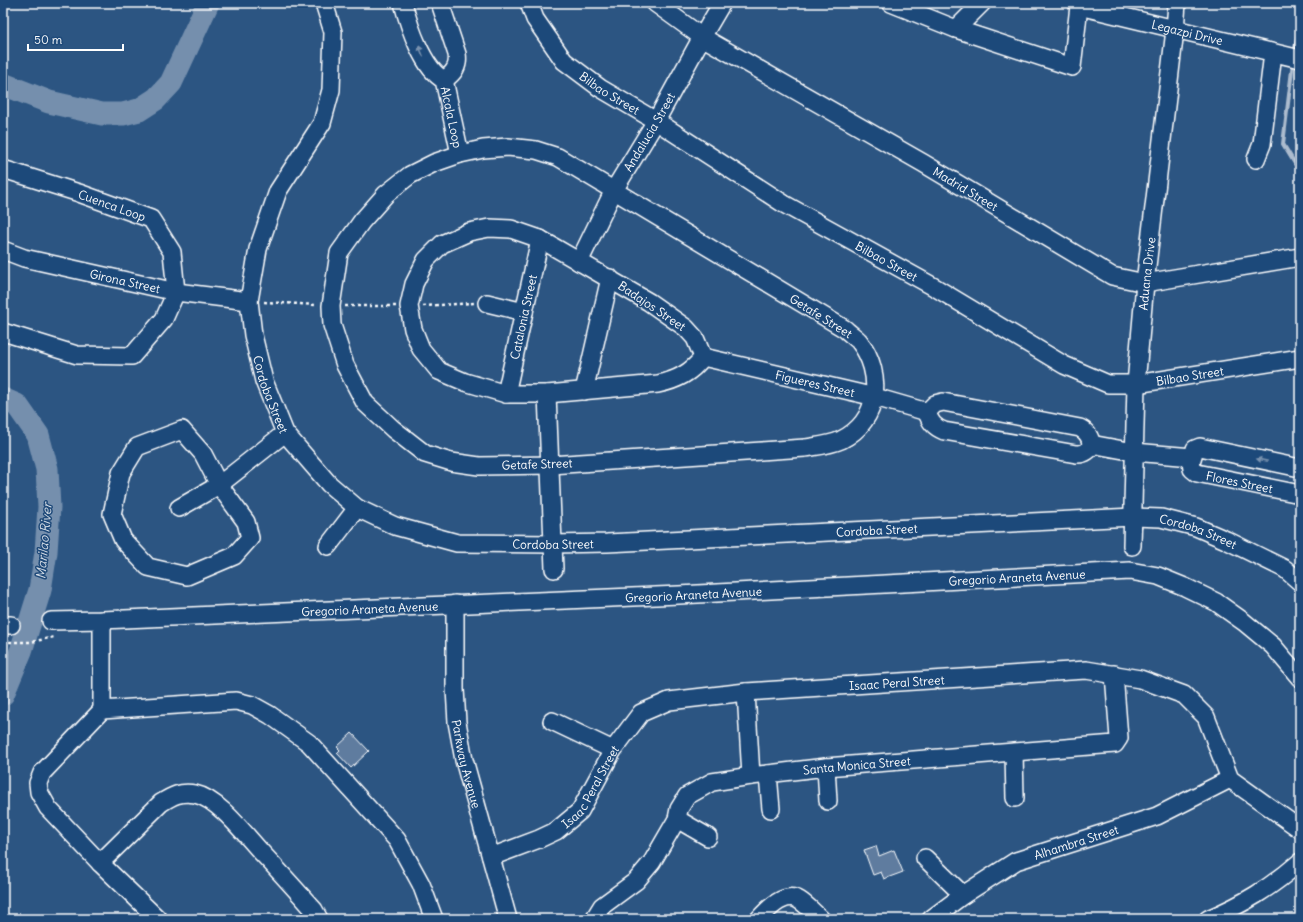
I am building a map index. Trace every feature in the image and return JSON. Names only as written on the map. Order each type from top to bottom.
[{"type":"street","name":"Cordoba Street","points":[[324,3],[333,32],[332,90],[322,123],[278,191],[258,249],[249,301],[253,335],[264,381],[286,433],[329,484],[357,508],[395,526],[457,543],[607,543],[1133,517],[1161,518],[1196,527],[1226,540],[1285,569],[1300,582]]},
{"type":"street","name":"Alcala Loop","points":[[403,3],[425,62],[437,76],[444,80],[460,154]]},
{"type":"street","name":"Alcala Loop","points":[[440,3],[458,61],[456,69],[451,76],[444,80]]},
{"type":"street","name":"Bilbao Street","points":[[529,3],[535,19],[564,61],[600,88],[656,121],[784,204],[936,288],[1064,365],[1108,384],[1136,384],[1300,358]]},
{"type":"street","name":"Madrid Street","points":[[655,3],[702,37],[923,163],[1112,276],[1145,283],[1300,257]]},
{"type":"street","name":"Andalucia Street","points":[[579,262],[614,190],[656,121],[722,3]]},
{"type":"street","points":[[891,3],[956,29],[1072,67],[1078,5]]},
{"type":"street","points":[[956,29],[982,3]]},
{"type":"street","name":"Aduana Drive","points":[[1132,546],[1136,384],[1145,283],[1177,3]]},
{"type":"street","name":"Legazpi Drive","points":[[1078,5],[1175,30],[1300,59]]},
{"type":"street","points":[[1256,159],[1262,144],[1272,53]]},
{"type":"street","name":"Getafe Street","points":[[508,147],[536,150],[558,157],[614,190],[845,329],[858,340],[868,355],[874,370],[875,398],[869,416],[855,431],[841,440],[827,445],[805,448],[550,465],[479,466],[451,462],[425,454],[393,429],[365,403],[345,365],[332,325],[331,306],[339,253],[362,221],[386,194],[410,175],[434,163],[460,154],[483,149],[508,147]]},
{"type":"street","name":"Cuenca Loop","points":[[3,169],[79,193],[150,219],[172,252],[176,292],[164,319],[132,356],[77,356],[3,332]]},
{"type":"street","name":"Badajos Street","points":[[489,228],[511,228],[540,239],[579,262],[610,278],[649,302],[686,328],[696,338],[703,357],[696,366],[688,373],[673,380],[658,384],[547,394],[506,394],[465,382],[439,370],[421,349],[413,329],[409,306],[414,284],[426,260],[442,244],[469,232],[489,228]]},
{"type":"street","name":"Catalonia Street","points":[[506,394],[540,239]]},
{"type":"street","name":"Girona Street","points":[[3,250],[24,258],[176,292],[249,301]]},
{"type":"street","points":[[584,391],[610,278]]},
{"type":"street","points":[[487,302],[524,312]]},
{"type":"street","name":"Figueres Street","points":[[703,357],[927,412]]},
{"type":"street","points":[[547,394],[554,569]]},
{"type":"street","points":[[943,402],[1080,428],[1089,435],[1092,444],[1086,452],[1076,454],[944,431],[932,424],[927,412],[935,404],[943,402]]},
{"type":"street","points":[[182,430],[203,454],[219,485],[246,522],[250,538],[234,556],[187,576],[148,567],[123,540],[112,514],[121,474],[137,447],[182,430]]},
{"type":"street","points":[[179,508],[219,485],[286,433]]},
{"type":"street","points":[[1092,444],[1134,452],[1192,457],[1195,449],[1200,447],[1300,468]]},
{"type":"street","name":"Flores Street","points":[[1192,457],[1191,466],[1194,471],[1300,494]]},
{"type":"street","points":[[328,546],[357,508]]},
{"type":"street","name":"Gregorio Araneta Avenue","points":[[51,621],[679,595],[1130,571],[1158,576],[1216,602],[1244,622],[1273,646],[1300,678]]},
{"type":"street","name":"Parkway Avenue","points":[[455,604],[455,689],[457,722],[464,760],[508,919]]},
{"type":"street","points":[[102,620],[102,710]]},
{"type":"street","name":"Isaac Peral Street","points":[[491,857],[556,831],[580,812],[612,750],[641,713],[669,701],[746,692],[1086,670],[1114,674],[1140,679],[1184,695],[1206,717],[1230,779]]},
{"type":"street","name":"Santa Monica Street","points":[[594,919],[602,906],[626,890],[636,881],[656,857],[677,820],[679,809],[687,796],[712,782],[826,767],[1115,744],[1120,738],[1114,674]]},
{"type":"street","points":[[746,692],[751,776]]},
{"type":"street","points":[[158,919],[100,863],[48,808],[39,792],[38,783],[42,773],[102,710],[236,701],[252,705],[270,715],[309,743],[397,840],[421,884],[434,919]]},
{"type":"street","points":[[552,721],[612,750]]},
{"type":"street","points":[[1014,753],[1015,798]]},
{"type":"street","points":[[826,767],[828,801]]},
{"type":"street","points":[[768,774],[771,809]]},
{"type":"street","points":[[1230,779],[1300,829]]},
{"type":"street","name":"Alhambra Street","points":[[931,919],[963,895],[1016,861],[1158,816],[1230,779]]},
{"type":"street","points":[[100,863],[161,803],[182,792],[196,794],[208,800],[227,814],[314,910],[319,919]]},
{"type":"street","points":[[677,820],[708,837]]},
{"type":"street","points":[[925,858],[963,895]]},
{"type":"street","points":[[1208,919],[1251,899],[1300,862]]},
{"type":"street","points":[[759,919],[775,904],[792,897],[799,899],[821,919]]},
{"type":"path","points":[[249,301],[331,306],[409,306],[487,302]]},
{"type":"path","points":[[3,642],[32,642]]},
{"type":"building","points":[[352,733],[369,751],[351,768],[337,753],[340,750],[337,747]]},
{"type":"building","points":[[876,846],[879,856],[894,850],[903,872],[884,879],[881,872],[873,875],[864,850]]},
{"type":"waterway","name":"Marilao River","points":[[3,84],[49,102],[102,114],[123,114],[139,110],[156,99],[171,83],[208,3]]},
{"type":"waterway","points":[[1294,53],[1300,26]]},
{"type":"waterway","points":[[1293,62],[1283,144],[1300,172]]},
{"type":"waterway","name":"Marilao River","points":[[3,399],[17,405],[38,435],[47,469],[49,507],[46,552],[40,590],[21,651],[3,694]]}]
